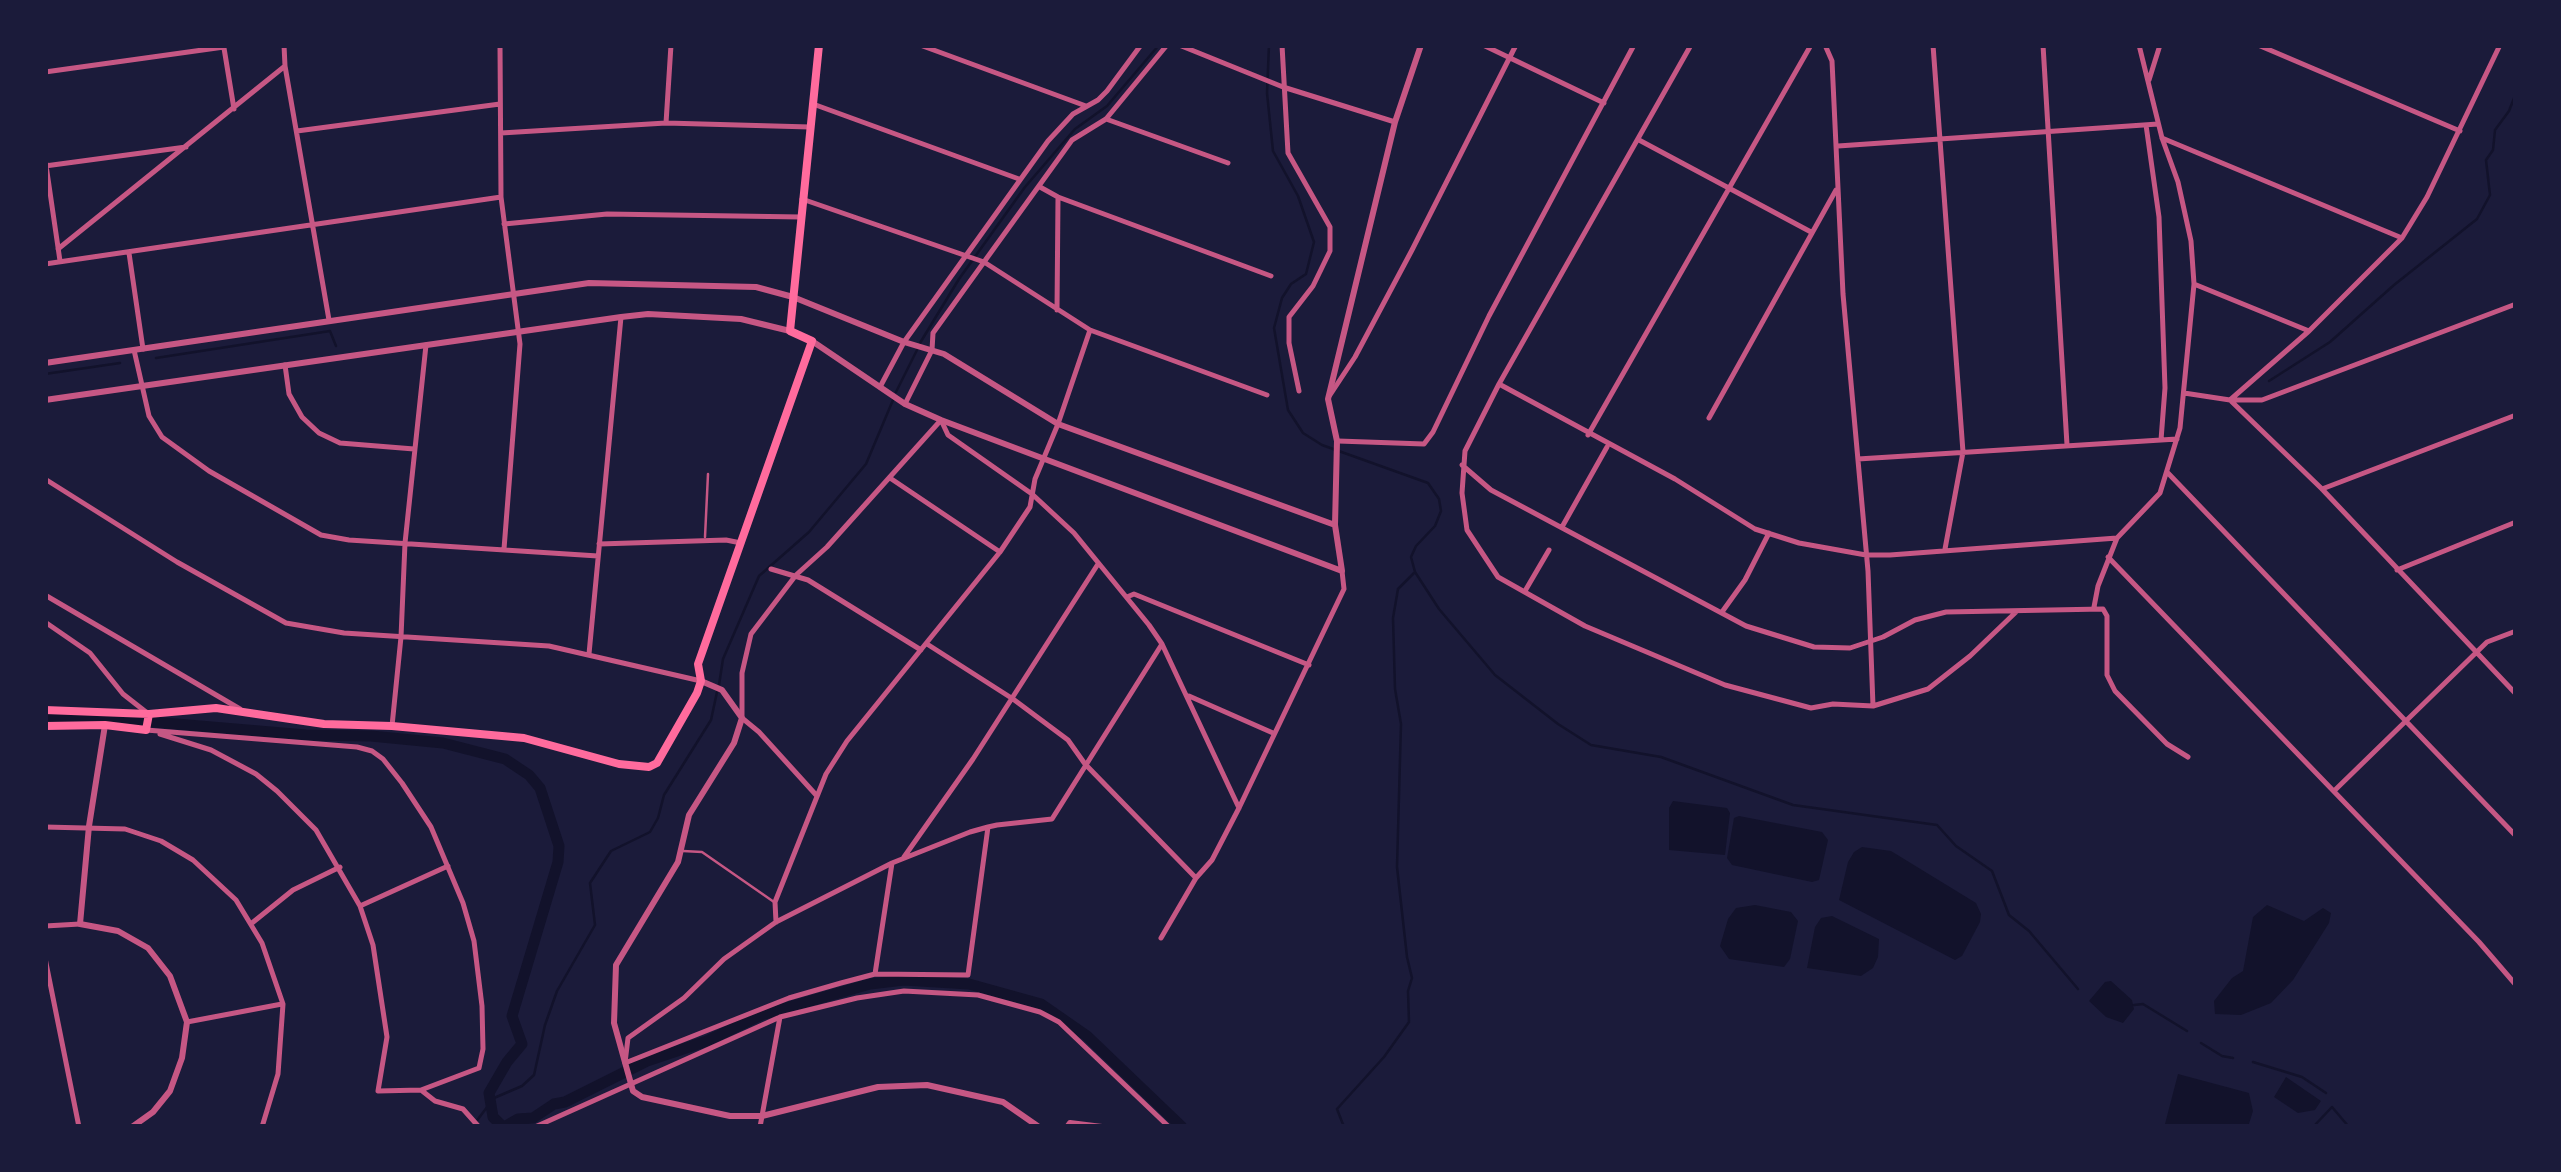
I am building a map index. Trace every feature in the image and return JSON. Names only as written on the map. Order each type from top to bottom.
[{"type":"main road","points":[[45,710],[149,714],[216,708],[324,724],[493,734],[543,742],[619,764],[649,767],[658,763],[701,681],[698,664],[812,342],[790,331],[818,45]]},
{"type":"main road","points":[[45,726],[105,725],[146,730],[149,714]]},
{"type":"street","points":[[284,45],[284,66],[328,320]]},
{"type":"street","points":[[500,45],[501,197],[520,331],[504,549]]},
{"type":"street","points":[[666,122],[671,45]]},
{"type":"street","points":[[920,45],[1086,106]]},
{"type":"street","points":[[880,387],[904,342],[1019,179],[1060,126],[1107,91],[1141,45]]},
{"type":"street","points":[[905,404],[932,350],[934,333],[1072,140],[1106,119],[1168,45]]},
{"type":"street","points":[[1180,45],[1284,87],[1395,122]]},
{"type":"street","points":[[1282,45],[1288,152],[1330,227],[1330,251],[1313,286],[1290,318],[1290,343],[1299,392]]},
{"type":"street","points":[[1162,938],[1196,878],[1212,860],[1344,588],[1335,525],[1337,442],[1328,398],[1395,122],[1421,45]]},
{"type":"street","points":[[1482,45],[1604,103]]},
{"type":"street","points":[[1328,398],[1355,357],[1412,250],[1516,45]]},
{"type":"street","points":[[1337,442],[1424,444],[1433,432],[1489,316],[1634,45]]},
{"type":"street","points":[[1691,45],[1498,384],[1465,451],[1462,465],[1468,530],[1498,577],[1604,635],[1725,686],[1811,708],[1833,704],[1873,706],[1928,689],[2016,612]]},
{"type":"street","points":[[1588,435],[1810,45]]},
{"type":"street","points":[[1824,45],[1832,61],[1843,294],[1866,555],[1873,706]]},
{"type":"street","points":[[1933,45],[1962,452],[1945,550]]},
{"type":"street","points":[[2043,45],[2067,446]]},
{"type":"street","points":[[2094,608],[2117,538],[2160,493],[2167,472],[2184,393],[2194,284],[2191,241],[2178,182],[2158,124],[2139,45]]},
{"type":"street","points":[[2148,85],[2160,45]]},
{"type":"street","points":[[2258,45],[2460,131]]},
{"type":"street","points":[[2230,400],[2309,331],[2402,238],[2460,131],[2500,45]]},
{"type":"street","points":[[45,72],[224,46],[234,109]]},
{"type":"street","points":[[58,249],[284,66]]},
{"type":"street","points":[[297,131],[500,104]]},
{"type":"street","points":[[813,104],[1019,179]]},
{"type":"street","points":[[1106,119],[1228,163]]},
{"type":"street","points":[[502,133],[666,122],[810,127]]},
{"type":"street","points":[[1838,146],[2158,124]]},
{"type":"street","points":[[2146,125],[2159,217],[2165,388],[2161,440]]},
{"type":"street","points":[[2162,138],[2402,238]]},
{"type":"street","points":[[1638,140],[1812,232]]},
{"type":"street","points":[[46,166],[188,147]]},
{"type":"street","points":[[45,158],[60,261]]},
{"type":"street","points":[[1040,187],[1058,198],[1271,276]]},
{"type":"street","points":[[1709,418],[1837,187]]},
{"type":"street","points":[[45,264],[501,197]]},
{"type":"street","points":[[1057,310],[1058,198]]},
{"type":"street","points":[[802,199],[984,262],[1090,330],[1267,395]]},
{"type":"street","points":[[504,224],[607,214],[801,218]]},
{"type":"street","points":[[128,253],[141,386],[148,416],[162,437],[209,471],[302,527],[335,539],[598,556]]},
{"type":"street","points":[[45,363],[589,283],[756,286],[944,354],[1058,424],[1335,525]]},
{"type":"street","points":[[2194,284],[2309,331]]},
{"type":"street","points":[[2184,393],[2230,400],[2278,396],[2516,304]]},
{"type":"street","points":[[45,400],[648,314],[741,319],[790,331]]},
{"type":"street","points":[[589,654],[620,317]]},
{"type":"street","points":[[776,922],[774,902],[826,774],[847,741],[1000,552],[1030,507],[1090,330]]},
{"type":"street","points":[[812,342],[905,404],[941,420],[1342,570]]},
{"type":"street","points":[[392,726],[405,543],[426,344]]},
{"type":"street","points":[[285,365],[290,394],[302,417],[319,434],[340,443],[414,450]]},
{"type":"street","points":[[1498,384],[1675,479],[1755,529],[1799,543],[1866,555],[2117,538]]},
{"type":"street","points":[[2230,400],[2322,489],[2516,694]]},
{"type":"street","points":[[2322,489],[2516,414]]},
{"type":"street","points":[[941,420],[827,548],[796,575],[750,634],[742,673],[742,718],[734,743],[689,815],[678,862],[616,965],[614,1023],[633,1090],[642,1097],[730,1116],[762,1116],[878,1087],[927,1085],[1002,1102],[1039,1127]]},
{"type":"street","points":[[941,420],[948,434],[1032,494],[1074,534],[1127,597],[1162,644],[1239,808]]},
{"type":"street","points":[[1858,459],[2177,438]]},
{"type":"street","points":[[1562,527],[1608,446]]},
{"type":"street","points":[[1462,465],[1492,490],[1746,626],[1814,647],[1850,648],[1928,615],[2103,609],[2108,675],[2115,691],[2167,744],[2188,758]]},
{"type":"street","points":[[2167,472],[2516,836]]},
{"type":"street","points":[[890,478],[1000,552]]},
{"type":"street","points":[[45,479],[272,618],[303,628],[549,646],[701,681],[722,690],[742,718],[817,796]]},
{"type":"street","points":[[2397,570],[2516,522]]},
{"type":"street","points":[[1722,612],[1745,580],[1769,534]]},
{"type":"street","points":[[599,544],[742,544]]},
{"type":"street","points":[[1525,591],[1549,550]]},
{"type":"street","points":[[2108,557],[2516,985]]},
{"type":"street","points":[[904,857],[1013,698],[1098,564]]},
{"type":"street","points":[[771,569],[796,575],[921,650]]},
{"type":"street","points":[[1127,597],[1134,594],[1309,665]]},
{"type":"street","points":[[45,595],[247,712]]},
{"type":"street","points":[[45,622],[81,645],[123,694],[149,714]]},
{"type":"street","points":[[2334,792],[2487,642],[2516,631]]},
{"type":"street","points":[[927,644],[1013,698],[1068,740],[1085,764],[1196,878]]},
{"type":"street","points":[[627,1073],[628,1038],[684,998],[724,959],[776,922],[904,857],[988,827],[1052,818],[1162,644]]},
{"type":"street","points":[[1186,695],[1274,733]]},
{"type":"street","points":[[80,924],[89,826],[105,725]]},
{"type":"street","points":[[146,730],[357,747],[384,759],[418,804],[448,866],[474,941],[482,1006],[483,1049],[479,1068],[421,1090],[378,1091],[387,1038],[373,946],[360,906],[340,867],[316,830],[256,774],[211,750],[146,730]]},
{"type":"street","points":[[45,827],[125,828],[161,841],[216,879],[252,923],[282,1004],[278,1074],[262,1127]]},
{"type":"street","points":[[536,1127],[627,1073],[789,998],[875,974],[968,975],[988,827]]},
{"type":"street","points":[[875,974],[892,863]]},
{"type":"street","points":[[360,906],[448,866]]},
{"type":"street","points":[[252,923],[293,890],[340,867]]},
{"type":"street","points":[[45,926],[80,924],[118,931],[148,948],[170,976],[186,1022],[182,1058],[170,1090],[153,1112],[132,1127]]},
{"type":"street","points":[[45,958],[79,1127]]},
{"type":"street","points":[[627,1073],[780,1017],[884,993],[948,993],[1005,1000],[1058,1022],[1169,1127]]},
{"type":"street","points":[[186,1022],[282,1004]]},
{"type":"street","points":[[760,1127],[780,1017]]},
{"type":"street","points":[[421,1090],[435,1101],[463,1109],[479,1127]]},
{"type":"street","points":[[1068,1125],[1102,1127]]},
{"type":"lane","points":[[705,541],[708,474]]},
{"type":"lane","points":[[681,852],[702,852],[774,902]]},
{"type":"shaded area","points":[[1673,801],[1727,808],[1730,813],[1725,855],[1669,850],[1669,808]]},
{"type":"shaded area","points":[[1734,818],[1822,832],[1828,840],[1819,880],[1812,882],[1732,865],[1727,858]]},
{"type":"shaded area","points":[[1862,847],[1891,851],[1976,903],[1980,922],[1962,956],[1955,960],[1839,900],[1848,862]]},
{"type":"shaded area","points":[[1755,905],[1791,912],[1798,921],[1790,959],[1784,967],[1729,959],[1720,946],[1728,919],[1736,908]]},
{"type":"shaded area","points":[[2267,905],[2304,921],[2323,908],[2331,913],[2329,923],[2293,980],[2271,1003],[2241,1015],[2215,1014],[2214,1001],[2232,978],[2243,971],[2253,917]]},
{"type":"shaded area","points":[[1832,916],[1879,939],[1873,968],[1861,976],[1807,968],[1815,927],[1821,918]]},
{"type":"shaded area","points":[[2111,981],[2132,1000],[2134,1009],[2123,1023],[2106,1017],[2089,1001],[2105,982]]},
{"type":"shaded area","points":[[2178,1074],[2249,1093],[2253,1111],[2248,1127],[2165,1124]]},
{"type":"shaded area","points":[[2286,1077],[2321,1101],[2315,1110],[2298,1113],[2274,1097]]},
{"type":"waterway","points":[[920,343],[959,279],[1025,187],[1075,129],[1107,106],[1159,45]]},
{"type":"waterway","points":[[1269,45],[1267,93],[1273,151],[1298,196],[1314,242],[1306,274],[1291,284],[1282,298],[1274,328],[1288,410],[1303,433],[1322,445],[1428,483],[1439,499],[1441,511],[1435,526],[1411,557],[1415,572],[1439,609],[1495,675],[1591,745],[1661,757],[1793,805],[1937,825],[1956,846],[1992,871],[2009,915],[2029,931],[2078,989]]},
{"type":"waterway","points":[[2269,381],[2330,342],[2477,219],[2490,195],[2486,160],[2493,150],[2495,130],[2516,93]]},
{"type":"waterway","points":[[156,358],[330,331],[336,346]]},
{"type":"waterway","points":[[896,392],[917,350]]},
{"type":"waterway","points":[[45,374],[120,363]]},
{"type":"waterway","points":[[719,685],[723,659],[759,576],[809,532],[866,464],[893,400]]},
{"type":"waterway","points":[[1344,1127],[1337,1109],[1384,1057],[1409,1022],[1408,991],[1412,978],[1397,867],[1401,724],[1395,689],[1393,618],[1398,589],[1415,572]]},
{"type":"waterway","points":[[472,1127],[494,1098],[522,1086],[534,1075],[557,991],[595,925],[590,883],[611,851],[650,832],[664,795],[711,720],[717,692]]},
{"type":"waterway","points":[[45,717],[94,717],[443,743],[505,759],[529,775],[540,788],[559,846],[558,862],[512,1016],[522,1044],[489,1093],[493,1117],[503,1127]]},
{"type":"waterway","points":[[504,1127],[518,1119],[533,1118],[554,1104],[647,1061],[707,1041],[761,1015],[870,984],[904,980],[969,984],[1041,1004],[1087,1036],[1182,1127]]},
{"type":"waterway","points":[[2134,1005],[2143,1004],[2187,1031]]},
{"type":"waterway","points":[[2201,1043],[2233,1058]]},
{"type":"waterway","points":[[2253,1062],[2302,1077],[2326,1093]]},
{"type":"waterway","points":[[2313,1127],[2332,1107],[2349,1127]]}]
